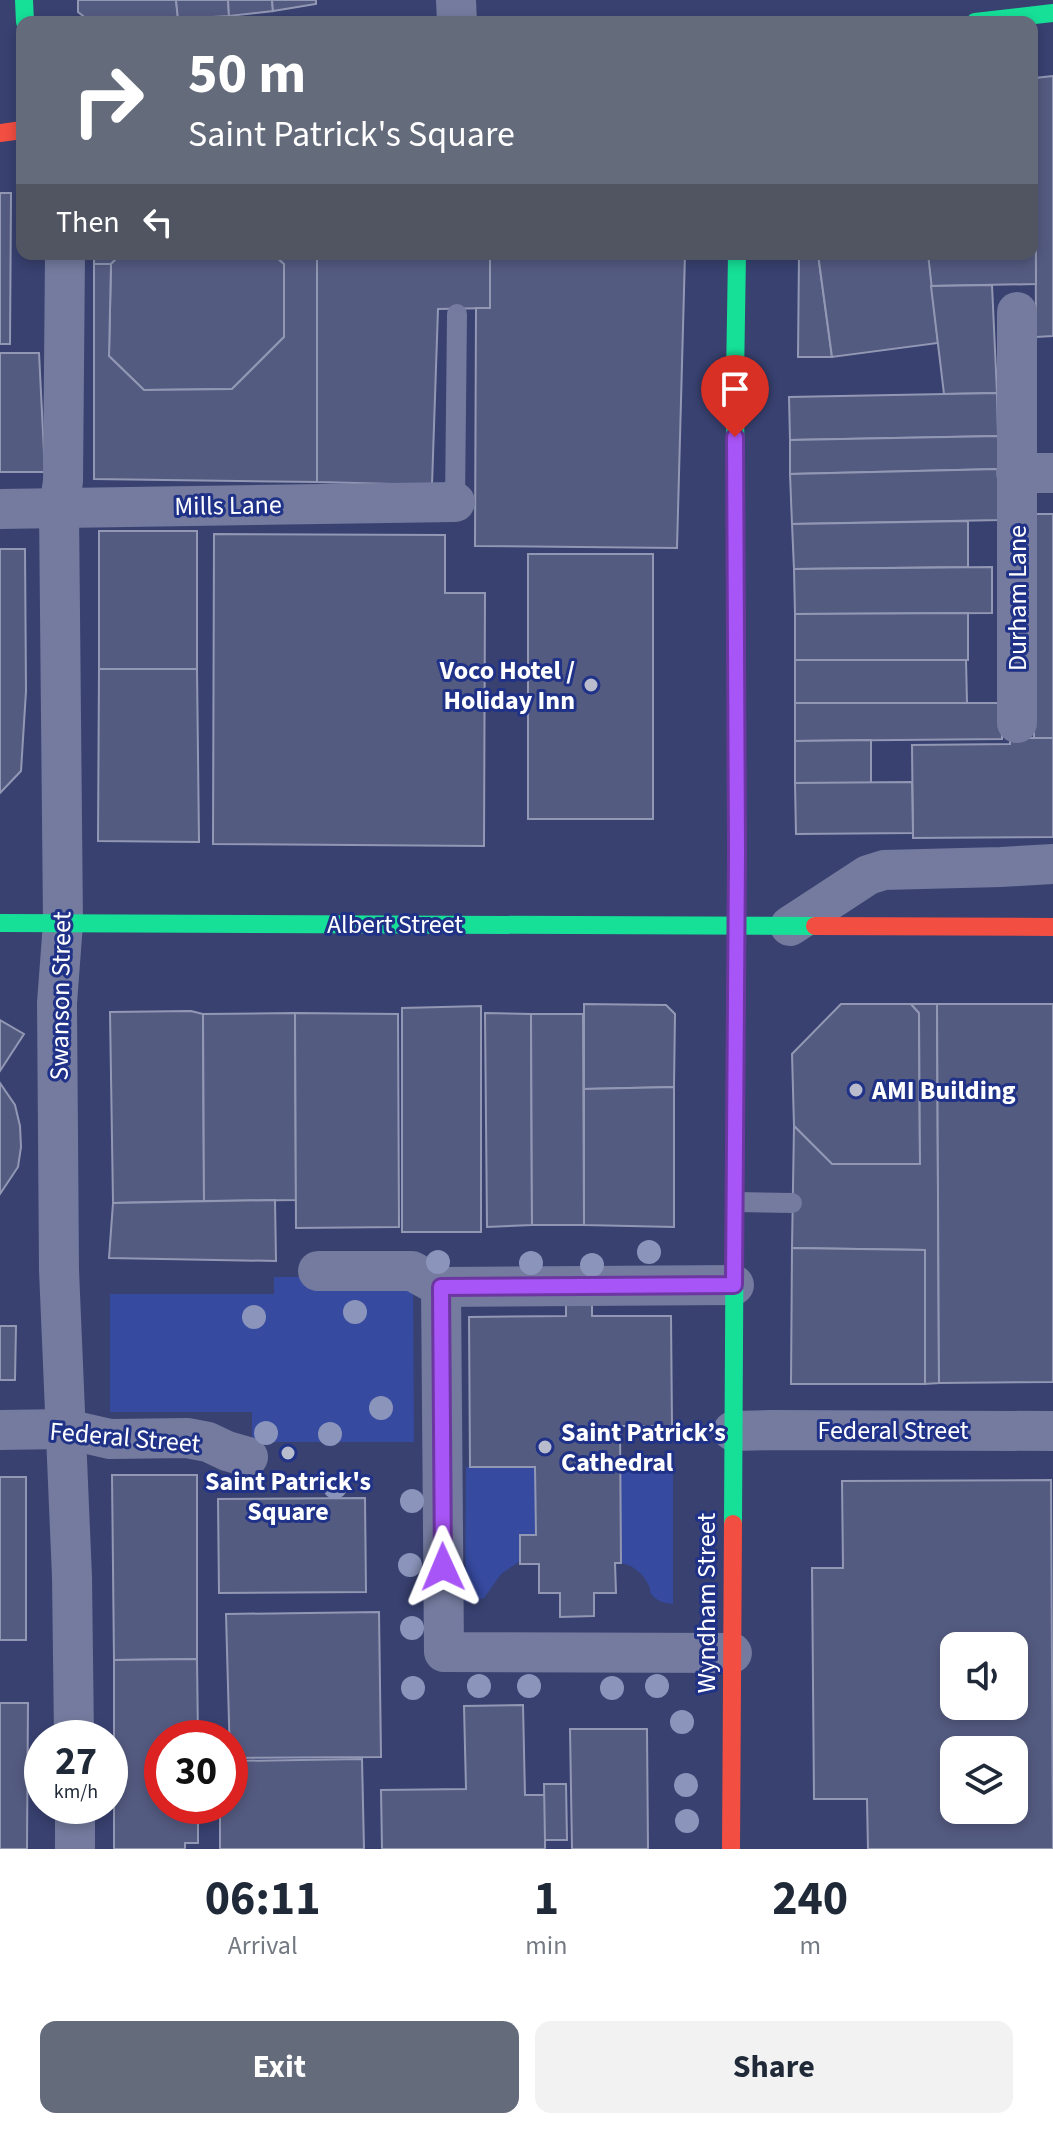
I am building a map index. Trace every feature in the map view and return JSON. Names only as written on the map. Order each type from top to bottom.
[{"type":"street","points":[[1027,16],[1053,13]]},
{"type":"street","name":"Swanson Street","points":[[65,260],[63,481],[59,509],[63,923],[57,1014],[59,1270],[72,1577],[74,1720]]},
{"type":"street","name":"Wyndham Street","points":[[731,1849],[737,260]]},
{"type":"street","name":"Durham Lane","points":[[1017,312],[1035,473],[1017,723]]},
{"type":"street","name":"Mills Lane","points":[[0,509],[455,502]]},
{"type":"street","points":[[790,926],[868,875],[884,870],[1053,864]]},
{"type":"street","name":"Albert Street","points":[[0,923],[1053,927]]},
{"type":"street","points":[[318,1271],[412,1271],[441,1287],[734,1285]]},
{"type":"street","points":[[441,1287],[444,1652],[732,1653]]},
{"type":"street","name":"Federal Street","points":[[0,1430],[66,1429],[110,1439],[187,1438],[208,1442],[248,1457]]},
{"type":"street","name":"Federal Street","points":[[733,1431],[1053,1431]]},
{"type":"street","points":[[75,1824],[75,1849]]},
{"type":"lane","points":[[455,502],[457,314]]},
{"type":"lane","points":[[735,1202],[792,1203]]},
{"type":"shaded area","points":[[274,1277],[413,1277],[414,1442],[252,1442],[252,1412],[110,1412],[110,1294],[274,1294]]},
{"type":"shaded area","points":[[466,1467],[535,1467],[536,1535],[520,1561],[501,1574],[484,1598],[465,1602]]},
{"type":"shaded area","points":[[673,1468],[673,1604],[656,1599],[640,1573],[621,1563],[621,1469]]},
{"type":"building","points":[[78,0],[176,0],[178,16],[83,16],[78,12]]},
{"type":"building","points":[[176,0],[228,0],[229,16],[178,16]]},
{"type":"building","points":[[228,0],[272,0],[273,11],[229,16]]},
{"type":"building","points":[[272,0],[316,0],[316,4],[273,11]]},
{"type":"building","points":[[1053,76],[1053,336],[1036,337],[1038,260],[1038,78]]},
{"type":"building","points":[[0,193],[11,193],[10,344],[0,344]]},
{"type":"building","points":[[94,260],[115,260],[111,264],[94,264]]},
{"type":"building","points":[[115,260],[280,260],[284,264],[284,337],[232,389],[144,390],[109,356],[111,264]]},
{"type":"building","points":[[280,260],[317,260],[317,482],[94,479],[94,264],[111,264],[109,356],[144,390],[232,389],[284,337],[284,264]]},
{"type":"building","points":[[317,260],[490,260],[490,308],[438,309],[432,485],[317,482]]},
{"type":"building","points":[[490,260],[685,260],[677,548],[475,546],[476,308],[490,308]]},
{"type":"building","points":[[799,260],[819,260],[832,357],[798,357]]},
{"type":"building","points":[[819,260],[929,260],[938,343],[832,357]]},
{"type":"building","points":[[929,260],[1036,260],[1036,284],[931,286]]},
{"type":"building","points":[[992,285],[997,393],[944,394],[931,286]]},
{"type":"building","points":[[0,353],[39,353],[45,472],[0,472]]},
{"type":"building","points":[[997,393],[998,436],[790,440],[789,397]]},
{"type":"building","points":[[998,436],[998,469],[790,474],[790,440]]},
{"type":"building","points":[[998,469],[1001,520],[792,524],[790,474]]},
{"type":"building","points":[[1033,514],[1053,514],[1053,738],[1034,739]]},
{"type":"building","points":[[968,521],[968,567],[794,569],[792,524]]},
{"type":"building","points":[[99,531],[197,531],[197,669],[99,669]]},
{"type":"building","points":[[214,534],[445,535],[445,593],[485,593],[484,846],[213,844]]},
{"type":"building","points":[[0,549],[25,549],[26,691],[21,771],[0,793]]},
{"type":"building","name":"Voco Hotel / Holiday Inn","points":[[528,554],[653,554],[653,819],[528,819]]},
{"type":"building","points":[[992,567],[992,613],[795,614],[794,569]]},
{"type":"building","points":[[968,613],[968,660],[795,660],[795,614]]},
{"type":"building","points":[[795,660],[966,660],[967,703],[795,703]]},
{"type":"building","points":[[99,669],[197,669],[199,842],[98,841]]},
{"type":"building","points":[[795,703],[1002,703],[1002,739],[795,741]]},
{"type":"building","points":[[1010,738],[1053,738],[1053,837],[913,838],[912,745],[1010,744]]},
{"type":"building","points":[[871,740],[871,783],[795,783],[795,741]]},
{"type":"building","points":[[912,782],[913,833],[796,834],[795,783]]},
{"type":"building","points":[[584,1004],[666,1005],[675,1014],[674,1087],[584,1089]]},
{"type":"building","name":"AMI Building","points":[[841,1004],[911,1004],[919,1013],[920,1164],[832,1164],[794,1126],[792,1054]]},
{"type":"building","points":[[911,1004],[937,1004],[939,1383],[925,1384],[925,1250],[792,1248],[794,1126],[832,1164],[920,1164],[919,1013]]},
{"type":"building","points":[[937,1004],[1053,1004],[1053,1382],[939,1383]]},
{"type":"building","points":[[481,1006],[481,1232],[402,1232],[402,1008]]},
{"type":"building","points":[[191,1011],[203,1014],[204,1201],[113,1203],[110,1012]]},
{"type":"building","points":[[295,1013],[296,1200],[204,1201],[203,1014]]},
{"type":"building","points":[[295,1013],[398,1014],[399,1227],[296,1228]]},
{"type":"building","points":[[485,1013],[531,1014],[532,1225],[487,1227]]},
{"type":"building","points":[[531,1014],[583,1014],[584,1225],[532,1225]]},
{"type":"building","points":[[0,1020],[24,1034],[0,1071]]},
{"type":"building","points":[[0,1083],[15,1105],[21,1147],[18,1167],[0,1194]]},
{"type":"building","points":[[674,1087],[674,1227],[584,1225],[584,1089]]},
{"type":"building","points":[[275,1200],[276,1261],[109,1258],[113,1203]]},
{"type":"building","points":[[792,1248],[925,1250],[925,1384],[791,1384]]},
{"type":"building","name":"Saint Patrick’s Cathedral","points":[[592,1303],[592,1316],[671,1316],[672,1426],[620,1426],[621,1563],[615,1563],[616,1593],[594,1593],[594,1616],[560,1617],[560,1593],[539,1593],[539,1564],[520,1564],[520,1535],[536,1535],[535,1467],[470,1467],[469,1317],[566,1316],[566,1304]]},
{"type":"building","points":[[0,1326],[16,1326],[15,1380],[0,1380]]},
{"type":"building","points":[[112,1475],[197,1475],[197,1659],[114,1660]]},
{"type":"building","points":[[0,1477],[26,1477],[26,1640],[0,1640]]},
{"type":"building","points":[[1051,1480],[1053,1849],[868,1849],[867,1799],[814,1799],[812,1568],[843,1568],[842,1481]]},
{"type":"building","points":[[365,1498],[366,1592],[219,1593],[218,1499]]},
{"type":"building","points":[[379,1612],[381,1757],[248,1758],[248,1720],[229,1720],[226,1614]]},
{"type":"building","points":[[197,1659],[198,1720],[144,1720],[144,1824],[198,1824],[198,1843],[185,1843],[185,1849],[114,1849],[114,1824],[128,1824],[128,1720],[114,1720],[114,1660]]},
{"type":"building","points":[[0,1703],[28,1703],[28,1720],[24,1720],[24,1824],[27,1824],[27,1849],[0,1849]]},
{"type":"building","points":[[523,1705],[525,1795],[545,1795],[545,1849],[382,1849],[381,1790],[466,1789],[464,1706]]},
{"type":"building","points":[[570,1729],[647,1729],[648,1849],[572,1849]]},
{"type":"building","points":[[362,1759],[364,1849],[220,1849],[220,1824],[248,1824],[248,1761]]},
{"type":"building","points":[[544,1784],[566,1784],[567,1840],[545,1840]]},
{"type":"traffic: fast","points":[[24,0],[25,16]]},
{"type":"traffic: fast","points":[[1027,16],[1053,13]]},
{"type":"traffic: fast","points":[[736,572],[737,260]]},
{"type":"traffic: fast","points":[[733,1524],[737,804]]},
{"type":"traffic: fast","points":[[0,923],[815,926]]},
{"type":"traffic: jam","points":[[0,133],[16,131]]},
{"type":"traffic: jam","points":[[736,572],[737,804]]},
{"type":"traffic: jam","points":[[815,926],[1053,927]]},
{"type":"traffic: jam","points":[[731,1849],[733,1524]]},
{"type":"place","name":"Voco Hotel / Holiday Inn","points":[[591,685]]},
{"type":"place","name":"AMI Building","points":[[856,1090]]},
{"type":"place","name":"Saint Patrick’s Cathedral","points":[[545,1447]]},
{"type":"place","name":"Saint Patrick's Square","points":[[288,1453]]},
{"type":"route","points":[[443,1567],[441,1287],[734,1285],[737,853],[735,437]]}]
